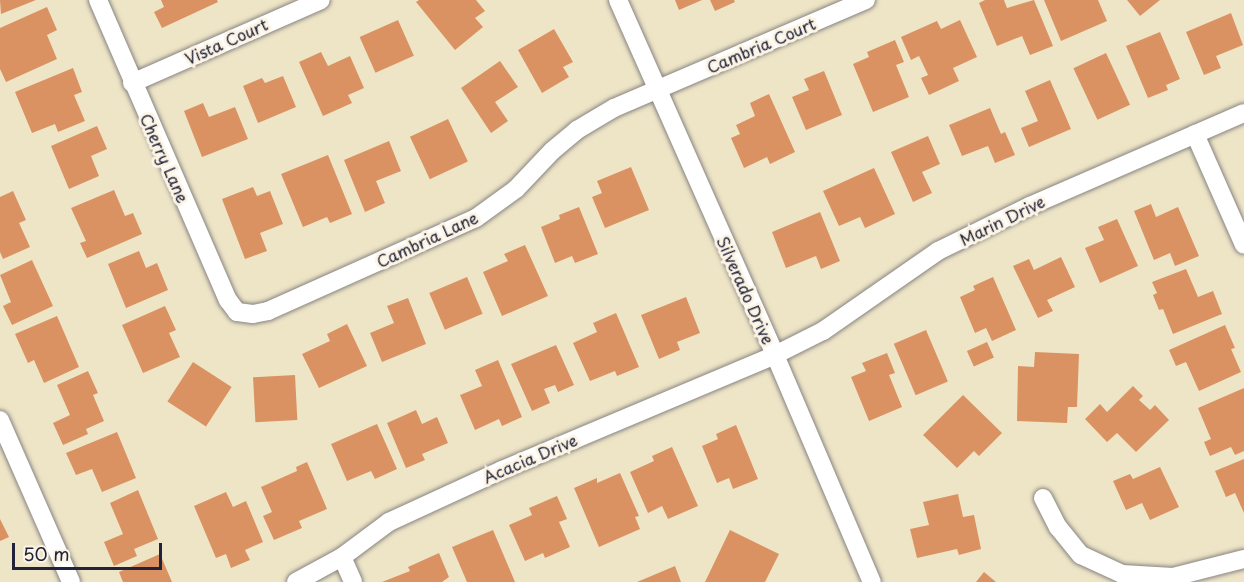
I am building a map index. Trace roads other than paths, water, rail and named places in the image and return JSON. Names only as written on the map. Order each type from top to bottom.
[{"type":"street","name":"Cherry Lane","points":[[98,0],[220,284],[237,312]]},
{"type":"street","name":"Vista Court","points":[[132,83],[321,0]]},
{"type":"street","name":"Silverado Drive","points":[[618,0],[775,355],[872,582]]},
{"type":"street","name":"Cambria Court","points":[[657,90],[866,0]]},
{"type":"street","name":"Cambria Lane","points":[[237,312],[253,314],[268,311],[476,218],[516,189],[552,151],[577,130],[614,108],[657,90]]},
{"type":"street","name":"Marin Drive","points":[[775,355],[823,331],[938,251],[1030,206],[1244,113]]},
{"type":"street","points":[[1196,134],[1244,245]]},
{"type":"street","name":"Acacia Drive","points":[[296,582],[342,557],[389,522],[501,470],[775,355]]},
{"type":"street","points":[[2,429],[71,582]]},
{"type":"street","points":[[1043,498],[1058,527],[1081,555],[1122,574],[1173,577],[1244,559]]},
{"type":"street","points":[[342,557],[353,582]]}]
